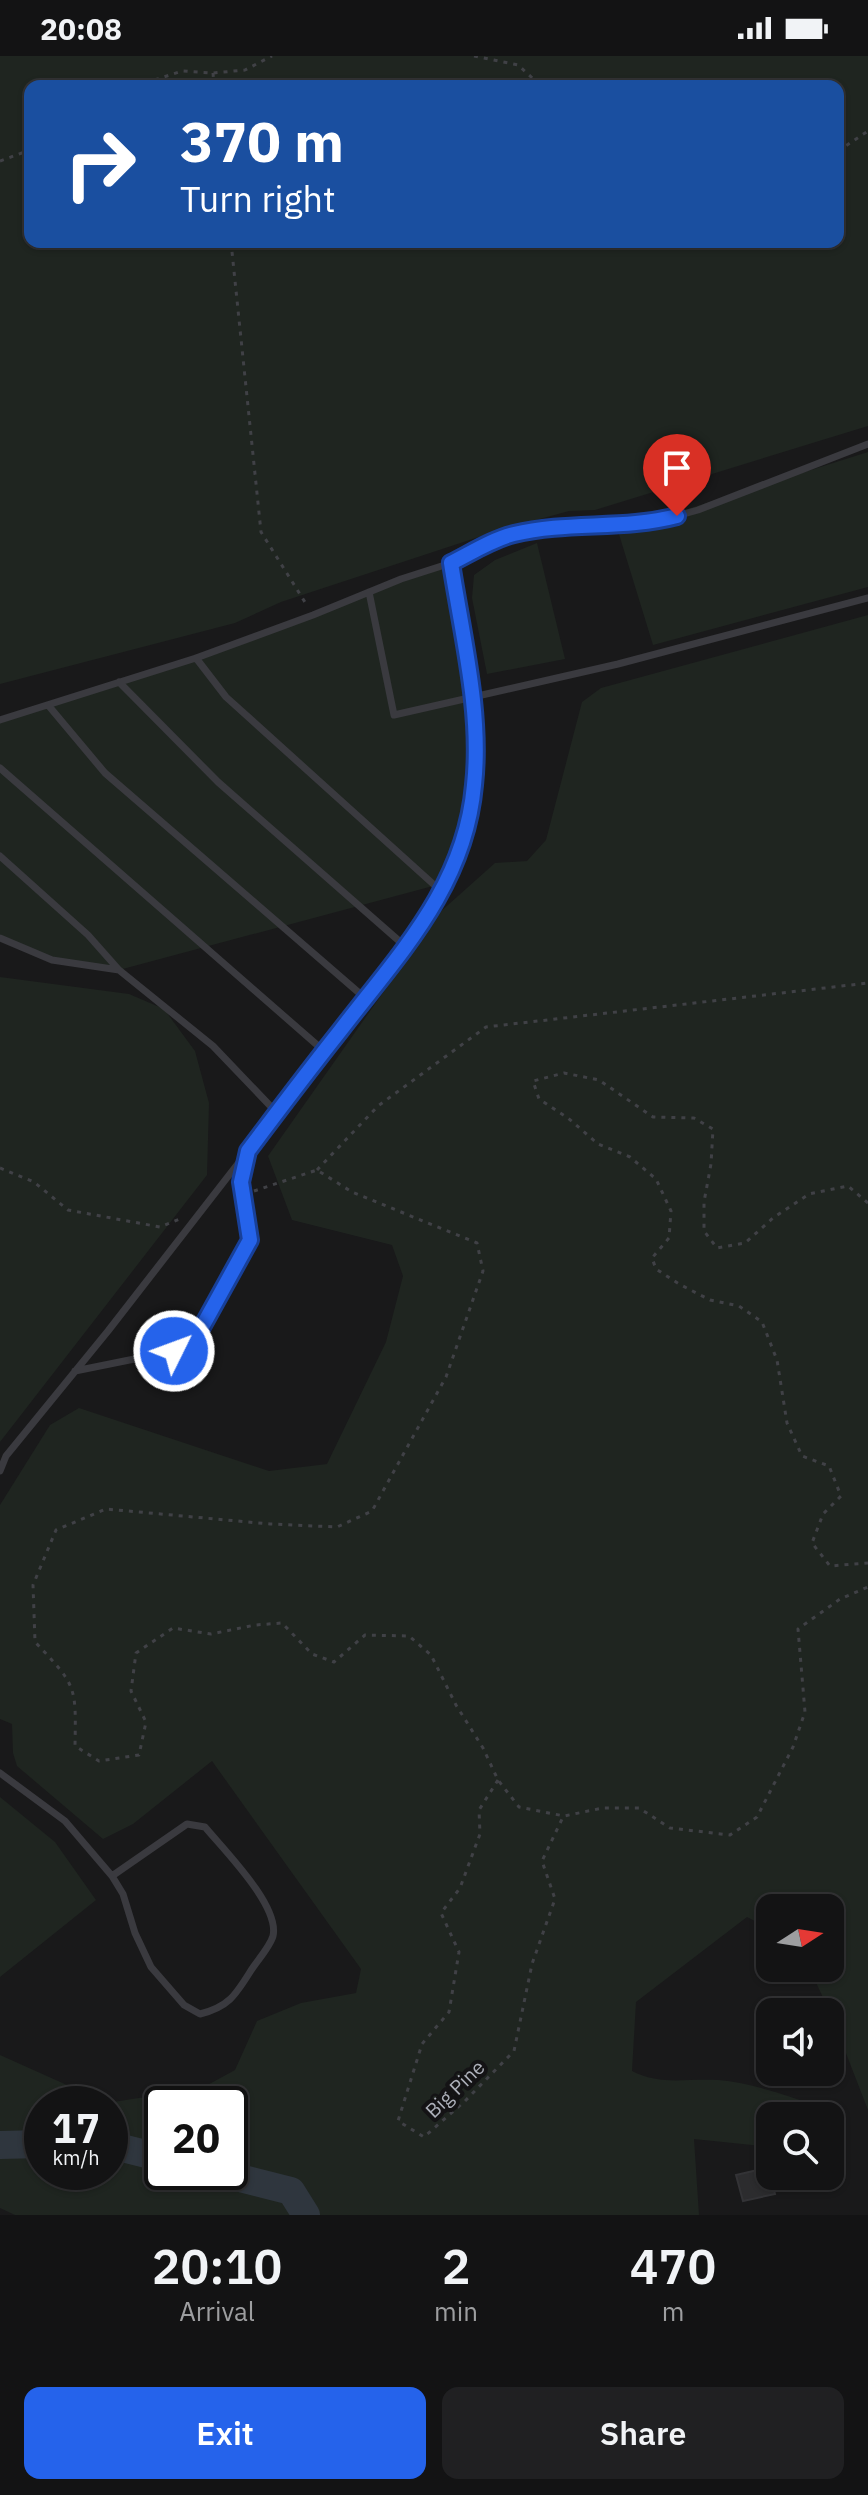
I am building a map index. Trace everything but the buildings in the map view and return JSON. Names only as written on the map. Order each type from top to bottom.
[{"type":"lane","points":[[0,720],[196,658],[451,563],[511,535],[552,528],[655,522],[698,510],[868,444]]},
{"type":"lane","points":[[0,1471],[6,1456],[202,1211],[406,947],[442,892],[467,830],[475,784],[475,726],[451,563]]},
{"type":"lane","points":[[369,592],[394,715],[751,630],[868,598]]},
{"type":"lane","points":[[196,658],[226,697],[442,892]]},
{"type":"lane","points":[[119,682],[218,782],[406,947]]},
{"type":"lane","points":[[48,705],[105,773],[365,998]]},
{"type":"lane","points":[[0,768],[324,1051]]},
{"type":"lane","points":[[0,856],[88,935],[119,970],[213,1046],[277,1113]]},
{"type":"lane","points":[[0,938],[52,960],[119,970]]},
{"type":"lane","points":[[75,1371],[174,1351],[202,1327],[250,1240],[241,1182],[248,1151]]},
{"type":"lane","points":[[0,1773],[65,1821],[112,1876],[123,1894],[135,1933],[151,1967],[184,2005],[200,2014],[219,2009],[236,1995],[273,1936],[271,1915],[257,1892],[205,1827],[187,1824],[112,1876]]},
{"type":"path","points":[[154,80],[182,71],[213,73],[245,70],[272,56]]},
{"type":"path","points":[[474,56],[518,65],[534,80]]},
{"type":"path","points":[[213,73],[214,80]]},
{"type":"path","points":[[844,147],[868,131]]},
{"type":"path","points":[[0,161],[24,152]]},
{"type":"path","points":[[232,248],[261,532],[313,615]]},
{"type":"path","points":[[242,1195],[317,1170],[378,1106],[486,1027],[868,983]]},
{"type":"path","points":[[868,1203],[848,1186],[809,1194],[773,1218],[745,1243],[717,1248],[704,1231],[704,1202],[713,1129],[694,1118],[653,1117],[599,1080],[564,1073],[533,1081],[539,1099],[568,1118],[598,1144],[630,1157],[656,1179],[671,1211],[669,1238],[652,1258],[656,1269],[710,1300],[739,1306],[762,1322],[777,1360],[787,1423],[802,1456],[829,1466],[841,1496],[823,1514],[812,1543],[830,1566],[868,1563]]},
{"type":"path","points":[[0,1168],[34,1182],[68,1210],[160,1227],[202,1211]]},
{"type":"path","points":[[317,1170],[352,1192],[477,1243],[483,1271],[446,1377],[372,1511],[337,1527],[106,1509],[56,1530],[33,1585],[35,1642],[66,1675],[76,1697],[75,1746],[99,1761],[139,1755],[146,1722],[131,1691],[136,1653],[173,1628],[211,1634],[282,1623],[312,1654],[334,1662],[365,1635],[409,1636],[431,1655],[498,1780],[519,1807],[564,1816],[603,1808],[639,1808],[670,1828],[730,1835],[757,1817],[793,1747],[805,1712],[798,1629],[840,1599],[868,1587]]},
{"type":"path","name":"Big Pine","points":[[498,1780],[479,1810],[480,1834],[460,1888],[441,1913],[459,1952],[449,2012],[422,2044],[398,2121],[424,2137],[514,2051],[532,1964],[555,1899],[542,1861],[564,1816]]},
{"type":"shaded area","points":[[0,56],[868,56],[868,426],[595,510],[569,511],[503,529],[281,602],[235,623],[0,684]]},
{"type":"shaded area","points":[[868,452],[868,587],[653,645],[618,531]]},
{"type":"shaded area","points":[[537,543],[565,659],[487,674],[472,598],[474,575],[495,560]]},
{"type":"shaded area","points":[[451,563],[467,662],[475,768],[467,831],[448,882],[119,970],[52,960],[0,938],[0,720],[196,658]]},
{"type":"shaded area","points":[[868,615],[868,2110],[844,2048],[844,1998],[823,1998],[816,1982],[844,1982],[844,1894],[756,1894],[756,1922],[747,1917],[636,2002],[632,2071],[664,2080],[718,2080],[744,2084],[806,2102],[756,2102],[756,2146],[694,2139],[699,2215],[15,2215],[0,2208],[0,2055],[69,2086],[24,2086],[24,2190],[128,2190],[128,2100],[144,2097],[144,2190],[248,2190],[248,2086],[206,2086],[235,2070],[257,2021],[301,2003],[356,1993],[361,1969],[212,1761],[133,1824],[103,1839],[17,1766],[13,1753],[12,1724],[0,1719],[0,1505],[50,1425],[79,1408],[269,1471],[327,1464],[386,1342],[403,1276],[392,1245],[292,1220],[268,1156],[439,913],[495,863],[527,861],[546,840],[582,702],[601,688]]},
{"type":"shaded area","points":[[0,977],[129,994],[164,1009],[195,1051],[209,1103],[207,1175],[0,1442]]},
{"type":"shaded area","points":[[0,1797],[55,1842],[96,1900],[0,1977]]},
{"type":"waterway","points":[[0,2145],[24,2144]]},
{"type":"waterway","points":[[128,2150],[144,2154]]},
{"type":"waterway","points":[[248,2180],[291,2191],[306,2215]]},
{"type":"route","points":[[174,1351],[202,1327],[250,1240],[241,1182],[248,1151],[417,933],[448,882],[467,830],[475,784],[475,726],[451,563],[511,535],[552,528],[655,522],[677,516]]}]
